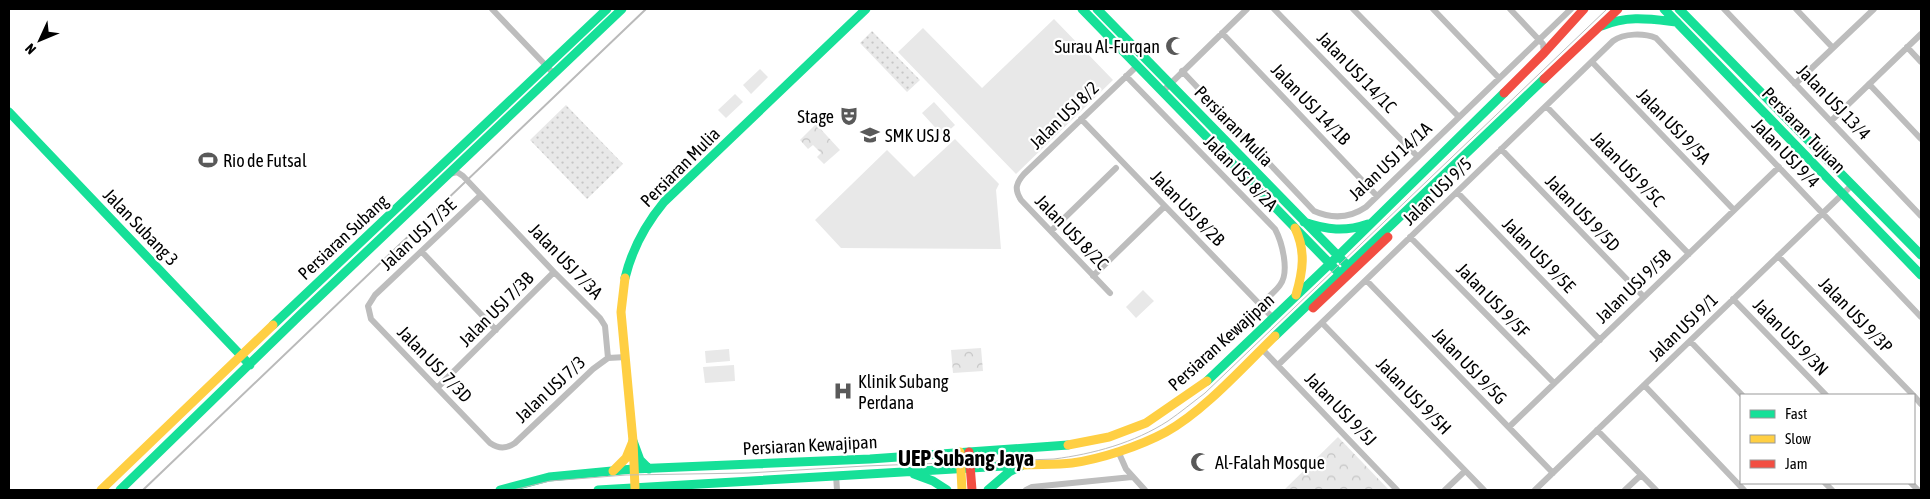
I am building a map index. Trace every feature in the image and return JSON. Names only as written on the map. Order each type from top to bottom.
[{"type":"main road","name":"Persiaran Subang","points":[[101,490],[240,355],[608,9]]},
{"type":"main road","name":"Persiaran Subang","points":[[120,490],[447,174],[622,9]]},
{"type":"main road","name":"Persiaran Mulia","points":[[635,488],[632,470],[633,441],[621,312],[625,275],[637,240],[653,214],[866,9]]},
{"type":"main road","name":"Persiaran Mulia","points":[[1082,9],[1340,274]]},
{"type":"main road","name":"Persiaran Mulia","points":[[1097,9],[1348,266]]},
{"type":"main road","name":"Persiaran Kewajipan","points":[[500,490],[549,477],[613,471],[1069,445],[1109,437],[1146,423],[1201,386],[1273,318],[1544,53],[1584,9]]},
{"type":"main road","points":[[1575,20],[1594,9]]},
{"type":"main road","name":"Persiaran Kewajipan","points":[[598,490],[1071,463],[1094,459],[1151,439],[1180,423],[1207,400],[1618,9]]},
{"type":"main road","name":"Persiaran Tujuan","points":[[1664,9],[1921,275]]},
{"type":"main road","name":"Persiaran Tujuan","points":[[1680,9],[1921,255]]},
{"type":"main road","points":[[1600,26],[1630,19],[1649,18],[1677,22]]},
{"type":"main road","name":"Jalan Subang 3","points":[[9,112],[250,365]]},
{"type":"main road","name":"Persiaran Kewajipan","points":[[1272,339],[1307,314],[1336,288],[1401,223],[1426,193]]},
{"type":"main road","points":[[1304,222],[1330,231],[1352,230],[1372,222]]},
{"type":"main road","points":[[1295,228],[1301,237],[1303,257],[1302,276],[1296,296]]},
{"type":"main road","points":[[633,441],[640,460],[649,469]]},
{"type":"main road","points":[[613,471],[626,458],[633,441]]},
{"type":"main road","points":[[965,452],[966,468],[972,490]]},
{"type":"main road","points":[[988,490],[1009,472],[1024,465]]},
{"type":"main road","points":[[962,490],[966,468]]},
{"type":"main road","points":[[908,472],[933,481],[947,490]]},
{"type":"street","points":[[492,9],[554,74]]},
{"type":"street","points":[[1162,92],[1169,83],[1247,9]]},
{"type":"street","name":"Jalan USJ 14/1C","points":[[1274,9],[1418,157]]},
{"type":"street","points":[[1353,9],[1459,118]]},
{"type":"street","points":[[1432,9],[1499,78]]},
{"type":"street","points":[[1510,9],[1540,39],[1543,44],[1544,53]]},
{"type":"street","name":"Jalan USJ 14/1A","points":[[1182,71],[1314,211],[1320,214],[1347,217],[1360,211],[1377,196],[1571,9]]},
{"type":"street","name":"Jalan USJ 13/4","points":[[1724,9],[1921,216]]},
{"type":"street","points":[[1796,9],[1833,48]]},
{"type":"street","points":[[1795,84],[1872,9]]},
{"type":"street","name":"Jalan USJ 14/1B","points":[[1222,33],[1377,196]]},
{"type":"street","name":"Jalan USJ 9/4","points":[[1617,38],[1645,34],[1656,38],[1921,317]]},
{"type":"street","points":[[1830,121],[1921,34]]},
{"type":"street","name":"Jalan USJ 9/5","points":[[1278,365],[1617,38]]},
{"type":"street","points":[[1907,48],[1921,62]]},
{"type":"street","name":"Jalan USJ 9/5A","points":[[1592,62],[1734,210]]},
{"type":"street","name":"Jalan USJ 8/2","points":[[1016,189],[1017,183],[1024,174],[1137,66]]},
{"type":"street","name":"Jalan USJ 8/2A","points":[[1126,76],[1275,229],[1283,248],[1284,275],[1281,284],[1260,305]]},
{"type":"street","points":[[1869,84],[1921,139]]},
{"type":"street","name":"Jalan USJ 9/5C","points":[[1546,106],[1689,254]]},
{"type":"street","name":"Jalan USJ 8/2B","points":[[1081,119],[1273,318]]},
{"type":"street","name":"Jalan USJ 9/5D","points":[[1501,149],[1644,297]]},
{"type":"street","points":[[464,176],[462,164],[468,154]]},
{"type":"street","name":"Jalan USJ 9/5B","points":[[1509,427],[1779,167]]},
{"type":"street","points":[[1051,231],[1116,168]]},
{"type":"street","points":[[447,174],[457,172],[464,176]]},
{"type":"street","name":"Jalan USJ 7/3A","points":[[464,176],[600,318],[605,326],[608,358]]},
{"type":"street","name":"Jalan USJ 9/1","points":[[1535,490],[1852,185]]},
{"type":"street","name":"Jalan USJ 8/2C","points":[[1016,189],[1021,200],[1110,293]]},
{"type":"street","name":"Jalan USJ 9/5E","points":[[1457,192],[1600,340]]},
{"type":"street","name":"Jalan USJ 7/3E","points":[[375,295],[481,195]]},
{"type":"street","points":[[1093,276],[1165,206]]},
{"type":"street","name":"Jalan USJ 9/5F","points":[[1410,237],[1554,384]]},
{"type":"street","points":[[422,252],[496,330]]},
{"type":"street","name":"Jalan USJ 9/3P","points":[[1778,256],[1911,394]]},
{"type":"street","name":"Jalan USJ 7/3B","points":[[437,388],[554,272]]},
{"type":"street","name":"Jalan USJ 9/5G","points":[[1366,280],[1553,473]]},
{"type":"street","name":"Jalan USJ 7/3D","points":[[375,295],[368,306],[371,319],[490,443],[497,447]]},
{"type":"street","name":"Jalan USJ 9/3N","points":[[1733,299],[1825,394]]},
{"type":"street","name":"Jalan USJ 9/5H","points":[[1322,323],[1484,490]]},
{"type":"street","points":[[1690,341],[1741,394]]},
{"type":"street","name":"Jalan USJ 9/5J","points":[[1262,349],[1397,490]]},
{"type":"street","name":"Jalan USJ 7/3","points":[[497,447],[509,447],[515,443],[562,398],[608,358],[626,357]]},
{"type":"street","points":[[1644,386],[1744,490]]},
{"type":"street","points":[[1598,430],[1656,490]]},
{"type":"street","points":[[1118,451],[1122,462],[1132,478],[1145,490]]},
{"type":"street","points":[[1445,490],[1465,471]]},
{"type":"street","points":[[836,475],[837,490]]},
{"type":"street","points":[[1626,490],[1641,475]]},
{"type":"street","points":[[1026,490],[1032,487],[1132,478]]},
{"type":"green space","points":[[1054,19],[1113,80],[1016,174],[898,52],[923,28],[982,88]]},
{"type":"green space","points":[[872,31],[920,80],[907,92],[860,43]]},
{"type":"green space","points":[[760,69],[768,77],[751,94],[743,85]]},
{"type":"green space","points":[[735,94],[743,102],[726,118],[718,110]]},
{"type":"green space","points":[[934,102],[955,125],[943,136],[922,113]]},
{"type":"green space","points":[[566,105],[623,164],[587,199],[530,140]]},
{"type":"green space","points":[[816,124],[840,150],[824,164],[817,157],[821,153],[813,145],[808,149],[800,140]]},
{"type":"green space","points":[[955,139],[999,184],[996,190],[1001,249],[841,248],[815,220],[887,150],[914,177]]},
{"type":"green space","points":[[1143,290],[1154,301],[1136,318],[1126,307]]},
{"type":"green space","points":[[981,348],[983,371],[953,373],[951,350]]},
{"type":"green space","points":[[729,349],[730,361],[706,363],[705,351]]},
{"type":"green space","points":[[734,365],[735,381],[705,383],[703,367]]},
{"type":"green space","points":[[1338,437],[1389,490],[1284,490]]},
{"type":"waterway","points":[[143,490],[646,9]]},
{"type":"tram line","points":[[513,490],[550,481],[626,475],[748,473],[865,466],[1054,459],[1098,451],[1141,436],[1168,421],[1205,393],[1607,9]]},
{"type":"traffic: fast","points":[[273,325],[607,9]]},
{"type":"traffic: fast","points":[[120,490],[300,315],[622,9]]},
{"type":"traffic: fast","points":[[625,278],[631,257],[640,238],[664,202],[866,9]]},
{"type":"traffic: fast","points":[[1082,9],[1340,274]]},
{"type":"traffic: fast","points":[[1097,9],[1348,266]]},
{"type":"traffic: fast","points":[[1664,9],[1921,275]]},
{"type":"traffic: fast","points":[[1679,9],[1921,255]]},
{"type":"traffic: fast","points":[[1602,26],[1630,19],[1677,22]]},
{"type":"traffic: fast","points":[[1275,336],[1544,79]]},
{"type":"traffic: fast","points":[[1207,381],[1504,93]]},
{"type":"traffic: fast","points":[[9,112],[250,365]]},
{"type":"traffic: fast","points":[[1304,222],[1336,229],[1360,227],[1368,224]]},
{"type":"traffic: fast","points":[[633,441],[640,460],[649,469]]},
{"type":"traffic: fast","points":[[500,490],[549,477],[633,469],[870,459],[1068,445]]},
{"type":"traffic: fast","points":[[598,490],[1022,465]]},
{"type":"traffic: fast","points":[[988,490],[1009,472],[1021,466]]},
{"type":"traffic: fast","points":[[914,474],[933,481],[947,490]]},
{"type":"traffic: slow","points":[[1295,228],[1302,253],[1300,278],[1296,295]]},
{"type":"traffic: slow","points":[[625,278],[621,312],[633,441],[635,488]]},
{"type":"traffic: slow","points":[[101,490],[273,325]]},
{"type":"traffic: slow","points":[[1022,465],[1066,464],[1083,461],[1132,447],[1166,432],[1209,400],[1275,336]]},
{"type":"traffic: slow","points":[[1068,445],[1109,437],[1146,423],[1207,381]]},
{"type":"traffic: slow","points":[[613,471],[626,458],[633,441]]},
{"type":"traffic: slow","points":[[960,452],[962,490]]},
{"type":"traffic: jam","points":[[1504,93],[1584,9]]},
{"type":"traffic: jam","points":[[1544,79],[1618,9]]},
{"type":"traffic: jam","points":[[1313,308],[1388,237]]},
{"type":"traffic: jam","points":[[969,452],[972,490]]},
{"type":"place","name":"Surau Al-Furqan","points":[[1175,46]]},
{"type":"place","name":"Stage","points":[[849,116]]},
{"type":"place","name":"SMK USJ 8","points":[[870,135]]},
{"type":"place","name":"Rio de Futsal","points":[[208,160]]},
{"type":"place","name":"Klinik Subang Perdana","points":[[843,391]]},
{"type":"place","name":"Al-Falah Mosque","points":[[1200,462]]},
{"type":"district","name":"UEP Subang Jaya","points":[[966,458]]}]
